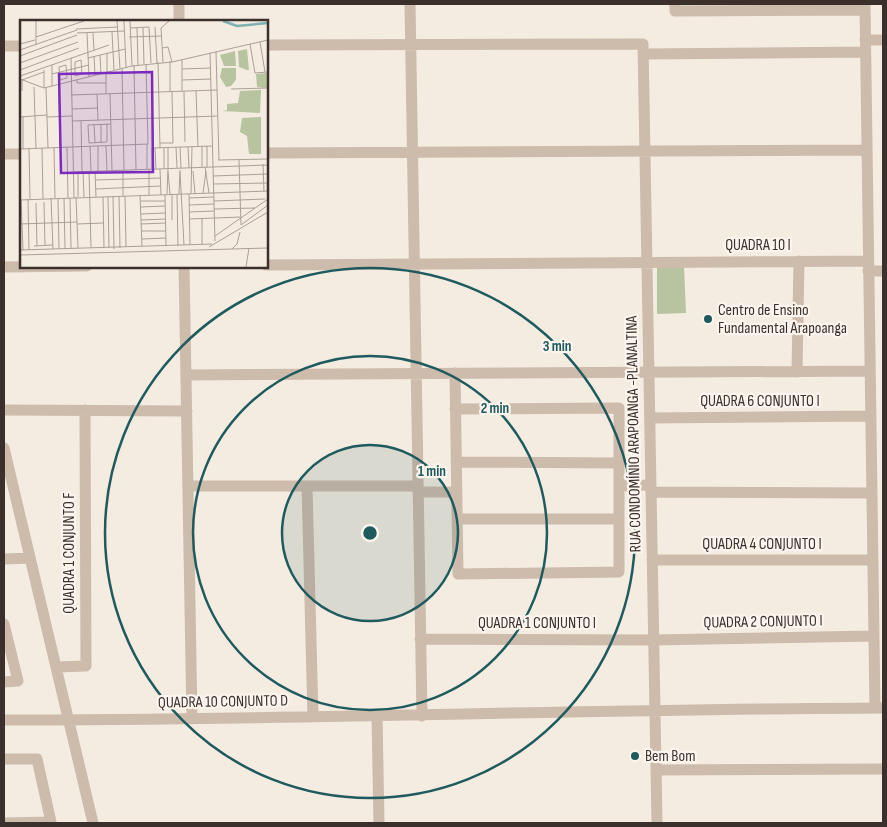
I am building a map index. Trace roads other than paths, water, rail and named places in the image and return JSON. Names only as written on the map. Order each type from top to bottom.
[{"type":"street","points":[[179,4],[179,20]]},
{"type":"street","points":[[410,4],[422,716]]},
{"type":"street","points":[[675,8],[865,7],[870,416],[872,493],[878,518],[873,560],[879,574],[877,628],[879,708]]},
{"type":"street","points":[[865,40],[883,40]]},
{"type":"street","points":[[268,45],[410,45],[865,52]]},
{"type":"street","points":[[4,46],[20,46]]},
{"type":"street","name":"RUA CONDOMÍNIO ARAPOANGA -PLANALTINA","points":[[643,49],[657,823]]},
{"type":"street","points":[[268,153],[867,150]]},
{"type":"street","points":[[4,154],[20,154]]},
{"type":"street","points":[[797,372],[799,261]]},
{"type":"street","name":"QUADRA 10 I","points":[[268,265],[799,261],[868,266],[883,271]]},
{"type":"street","points":[[4,267],[20,267]]},
{"type":"street","points":[[184,268],[192,719]]},
{"type":"street","points":[[186,375],[870,371]]},
{"type":"street","points":[[455,373],[455,409],[456,492],[458,574],[619,572],[620,408],[455,409]]},
{"type":"street","points":[[4,410],[187,411]]},
{"type":"street","name":"QUADRA 1 CONJUNTO F","points":[[56,667],[86,666],[85,410]]},
{"type":"street","name":"QUADRA 6 CONJUNTO I","points":[[650,418],[870,416]]},
{"type":"street","points":[[4,449],[93,823]]},
{"type":"street","points":[[456,462],[619,463]]},
{"type":"street","points":[[188,486],[307,486],[456,492]]},
{"type":"street","points":[[307,486],[313,717]]},
{"type":"street","points":[[619,486],[651,489],[872,493]]},
{"type":"street","points":[[4,502],[16,501]]},
{"type":"street","points":[[457,519],[619,519]]},
{"type":"street","points":[[4,558],[30,558]]},
{"type":"street","name":"QUADRA 4 CONJUNTO I","points":[[652,560],[873,560]]},
{"type":"street","points":[[4,624],[18,681],[4,682]]},
{"type":"street","name":"QUADRA 2 CONJUNTO I","points":[[654,640],[877,628]]},
{"type":"street","name":"QUADRA 1 CONJUNTO I","points":[[420,639],[654,640]]},
{"type":"street","name":"QUADRA 10 CONJUNTO D","points":[[4,720],[422,716],[655,710],[879,708]]},
{"type":"street","points":[[377,716],[379,823]]},
{"type":"street","points":[[4,759],[37,759],[51,822],[5,823]]},
{"type":"street","points":[[656,770],[878,769]]},
{"type":"place","name":"Centro de Ensino Fundamental Arapoanga","points":[[708,319]]},
{"type":"place","name":"Bem Bom","points":[[635,756]]}]
